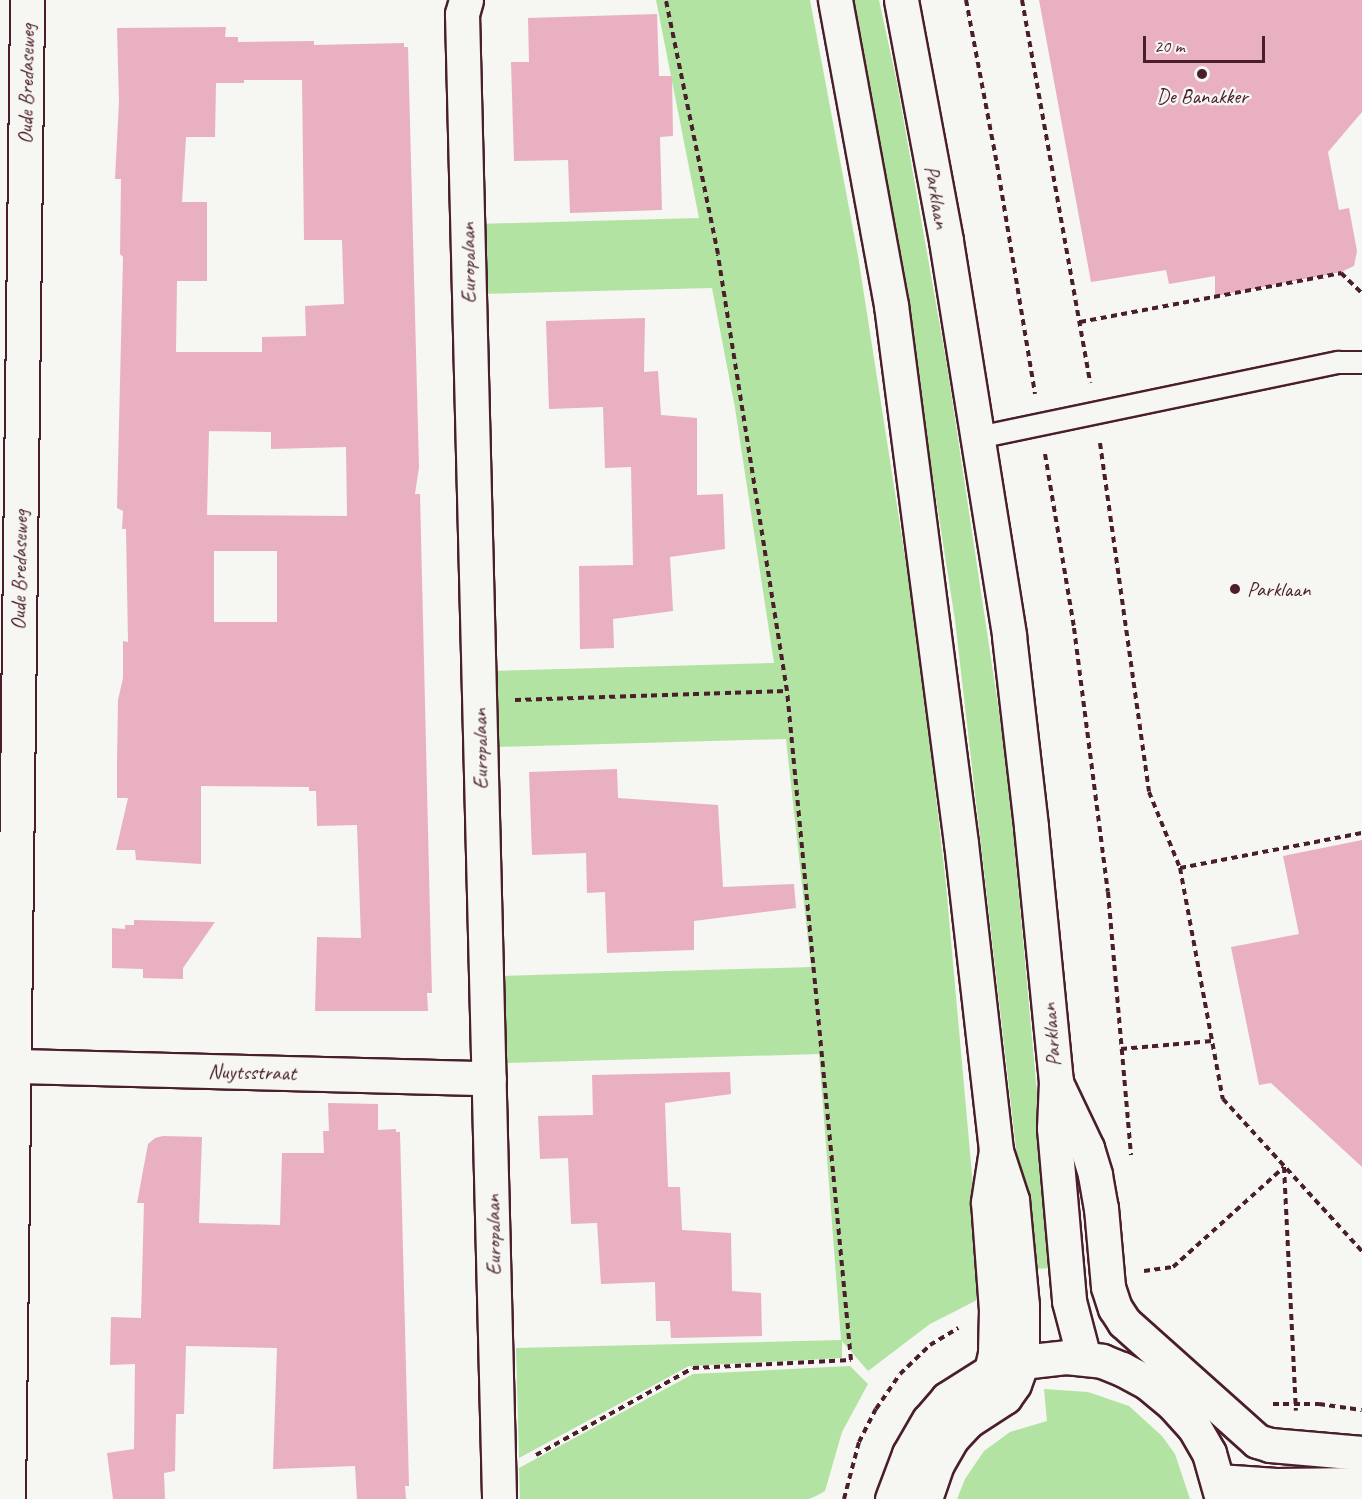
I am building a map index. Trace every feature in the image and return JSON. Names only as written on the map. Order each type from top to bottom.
[{"type":"street","name":"Oude Bredaseweg","points":[[8,1499],[16,1066],[8,807],[27,0]]},
{"type":"street","name":"Europalaan","points":[[466,0],[462,14],[499,1487]]},
{"type":"street","points":[[834,0],[891,305],[961,843],[996,1150],[1012,1200],[1022,1305],[1022,1362],[1014,1384],[1005,1397],[968,1421],[952,1438],[937,1464],[926,1490],[925,1499]]},
{"type":"street","name":"Parklaan","points":[[901,0],[978,437],[1009,636],[1031,827],[1056,1081],[1054,1128],[1069,1301],[1084,1358]]},
{"type":"street","name":"Nuytsstraat","points":[[16,1066],[489,1078]]},
{"type":"street","points":[[1056,1081],[1087,1148],[1095,1175],[1108,1287],[1115,1308],[1124,1322],[1257,1441],[1270,1445],[1362,1453]]},
{"type":"street","points":[[991,1371],[995,1353],[996,1310],[988,1202],[996,1150]]},
{"type":"street","points":[[892,1499],[909,1454],[929,1420],[947,1399],[991,1371],[1022,1362],[1052,1358],[1084,1358],[1122,1369],[1148,1383],[1173,1404],[1194,1427],[1204,1444],[1220,1490],[1276,1485],[1362,1484]]},
{"type":"lane","points":[[978,437],[1338,362],[1362,362]]},
{"type":"path","points":[[499,1487],[693,1368],[851,1360],[787,691],[718,254],[666,0]]},
{"type":"path","points":[[966,0],[997,164],[1077,651],[1108,892],[1132,1166]]},
{"type":"path","points":[[1022,0],[1095,412],[1149,792],[1180,868],[1223,1099],[1362,1251]]},
{"type":"path","points":[[1080,322],[1341,273],[1362,293]]},
{"type":"path","points":[[479,701],[787,691]]},
{"type":"path","points":[[1180,868],[1362,833]]},
{"type":"path","points":[[1121,1049],[1212,1041]]},
{"type":"path","points":[[1142,1280],[1141,1271],[1173,1267],[1284,1166]]},
{"type":"path","points":[[1284,1166],[1295,1403]]},
{"type":"path","points":[[1264,1404],[1295,1403],[1362,1410]]},
{"type":"green space","points":[[656,0],[810,0],[858,256],[918,640],[946,885],[983,1297],[930,1324],[868,1371],[842,1341],[842,1358],[689,1366],[519,1458],[516,1348],[841,1340],[819,1054],[506,1063],[503,976],[811,967],[786,739],[496,747],[493,671],[774,663],[735,408],[712,288],[479,294],[476,224],[699,218]]},
{"type":"green space","points":[[850,0],[879,0],[897,83],[947,366],[1007,765],[1053,1268],[1030,1269],[955,620],[914,357]]},
{"type":"green space","points":[[850,1366],[868,1384],[842,1432],[825,1491],[809,1499],[520,1499],[519,1468],[693,1374]]},
{"type":"green space","points":[[1044,1389],[1088,1392],[1129,1406],[1162,1436],[1175,1454],[1190,1499],[957,1499],[965,1479],[984,1451],[1010,1432],[1047,1421]]},
{"type":"building","points":[[1039,0],[1362,0],[1362,112],[1328,152],[1339,210],[1349,208],[1357,251],[1354,266],[1341,272],[1215,296],[1215,276],[1169,284],[1166,270],[1091,282]]},
{"type":"building","points":[[657,14],[659,76],[672,76],[673,136],[660,137],[662,210],[570,213],[568,160],[514,161],[511,62],[529,62],[528,18]]},
{"type":"building","points":[[226,27],[225,37],[238,37],[238,42],[314,41],[314,45],[404,43],[404,47],[408,47],[419,467],[415,494],[420,494],[432,993],[427,993],[428,1011],[315,1011],[317,937],[361,938],[357,825],[317,826],[316,791],[309,791],[309,787],[201,786],[201,864],[136,860],[135,850],[116,850],[128,798],[117,798],[118,700],[123,678],[123,641],[128,642],[126,529],[122,529],[123,511],[117,508],[123,257],[120,254],[121,179],[115,179],[119,102],[117,28]],"holes":[[[244,80],[302,80],[304,240],[342,240],[344,304],[305,306],[306,336],[262,337],[262,352],[176,352],[177,281],[207,281],[207,202],[182,202],[186,137],[215,137],[216,83],[244,83]],[[209,431],[271,432],[271,449],[346,447],[347,516],[207,515]],[[214,551],[277,551],[277,622],[214,622]]]},
{"type":"building","points":[[645,318],[644,372],[658,371],[661,415],[697,418],[697,495],[723,494],[725,549],[670,557],[673,611],[613,619],[614,648],[580,649],[579,566],[633,565],[631,467],[605,468],[603,407],[549,409],[546,321]]},
{"type":"building","points":[[617,769],[618,798],[718,805],[723,887],[794,884],[796,908],[694,921],[694,950],[607,953],[605,892],[587,893],[586,853],[532,855],[529,772]]},
{"type":"building","points":[[1362,840],[1362,1167],[1271,1083],[1259,1085],[1231,947],[1299,934],[1283,856]]},
{"type":"building","points":[[134,920],[215,922],[183,968],[183,979],[143,978],[143,969],[112,968],[112,928],[125,929],[125,925],[134,925]]},
{"type":"building","points":[[730,1072],[731,1094],[665,1103],[668,1187],[680,1187],[682,1230],[731,1233],[732,1291],[761,1293],[762,1336],[671,1338],[670,1321],[656,1321],[655,1282],[601,1284],[597,1223],[571,1224],[568,1158],[540,1159],[538,1116],[593,1115],[592,1075]]},
{"type":"building","points":[[328,1103],[378,1104],[378,1130],[396,1129],[396,1132],[400,1132],[409,1486],[405,1486],[406,1499],[357,1499],[355,1466],[273,1469],[277,1348],[186,1346],[184,1414],[176,1414],[175,1471],[164,1473],[165,1499],[113,1499],[107,1453],[134,1449],[135,1364],[110,1365],[111,1317],[141,1318],[144,1203],[137,1203],[148,1144],[155,1138],[163,1136],[202,1137],[199,1223],[280,1225],[282,1153],[324,1153],[323,1131],[329,1131]]},
{"type":"place","name":"De Banakker","points":[[1202,74]]},
{"type":"place","name":"Parklaan","points":[[1235,589]]}]
